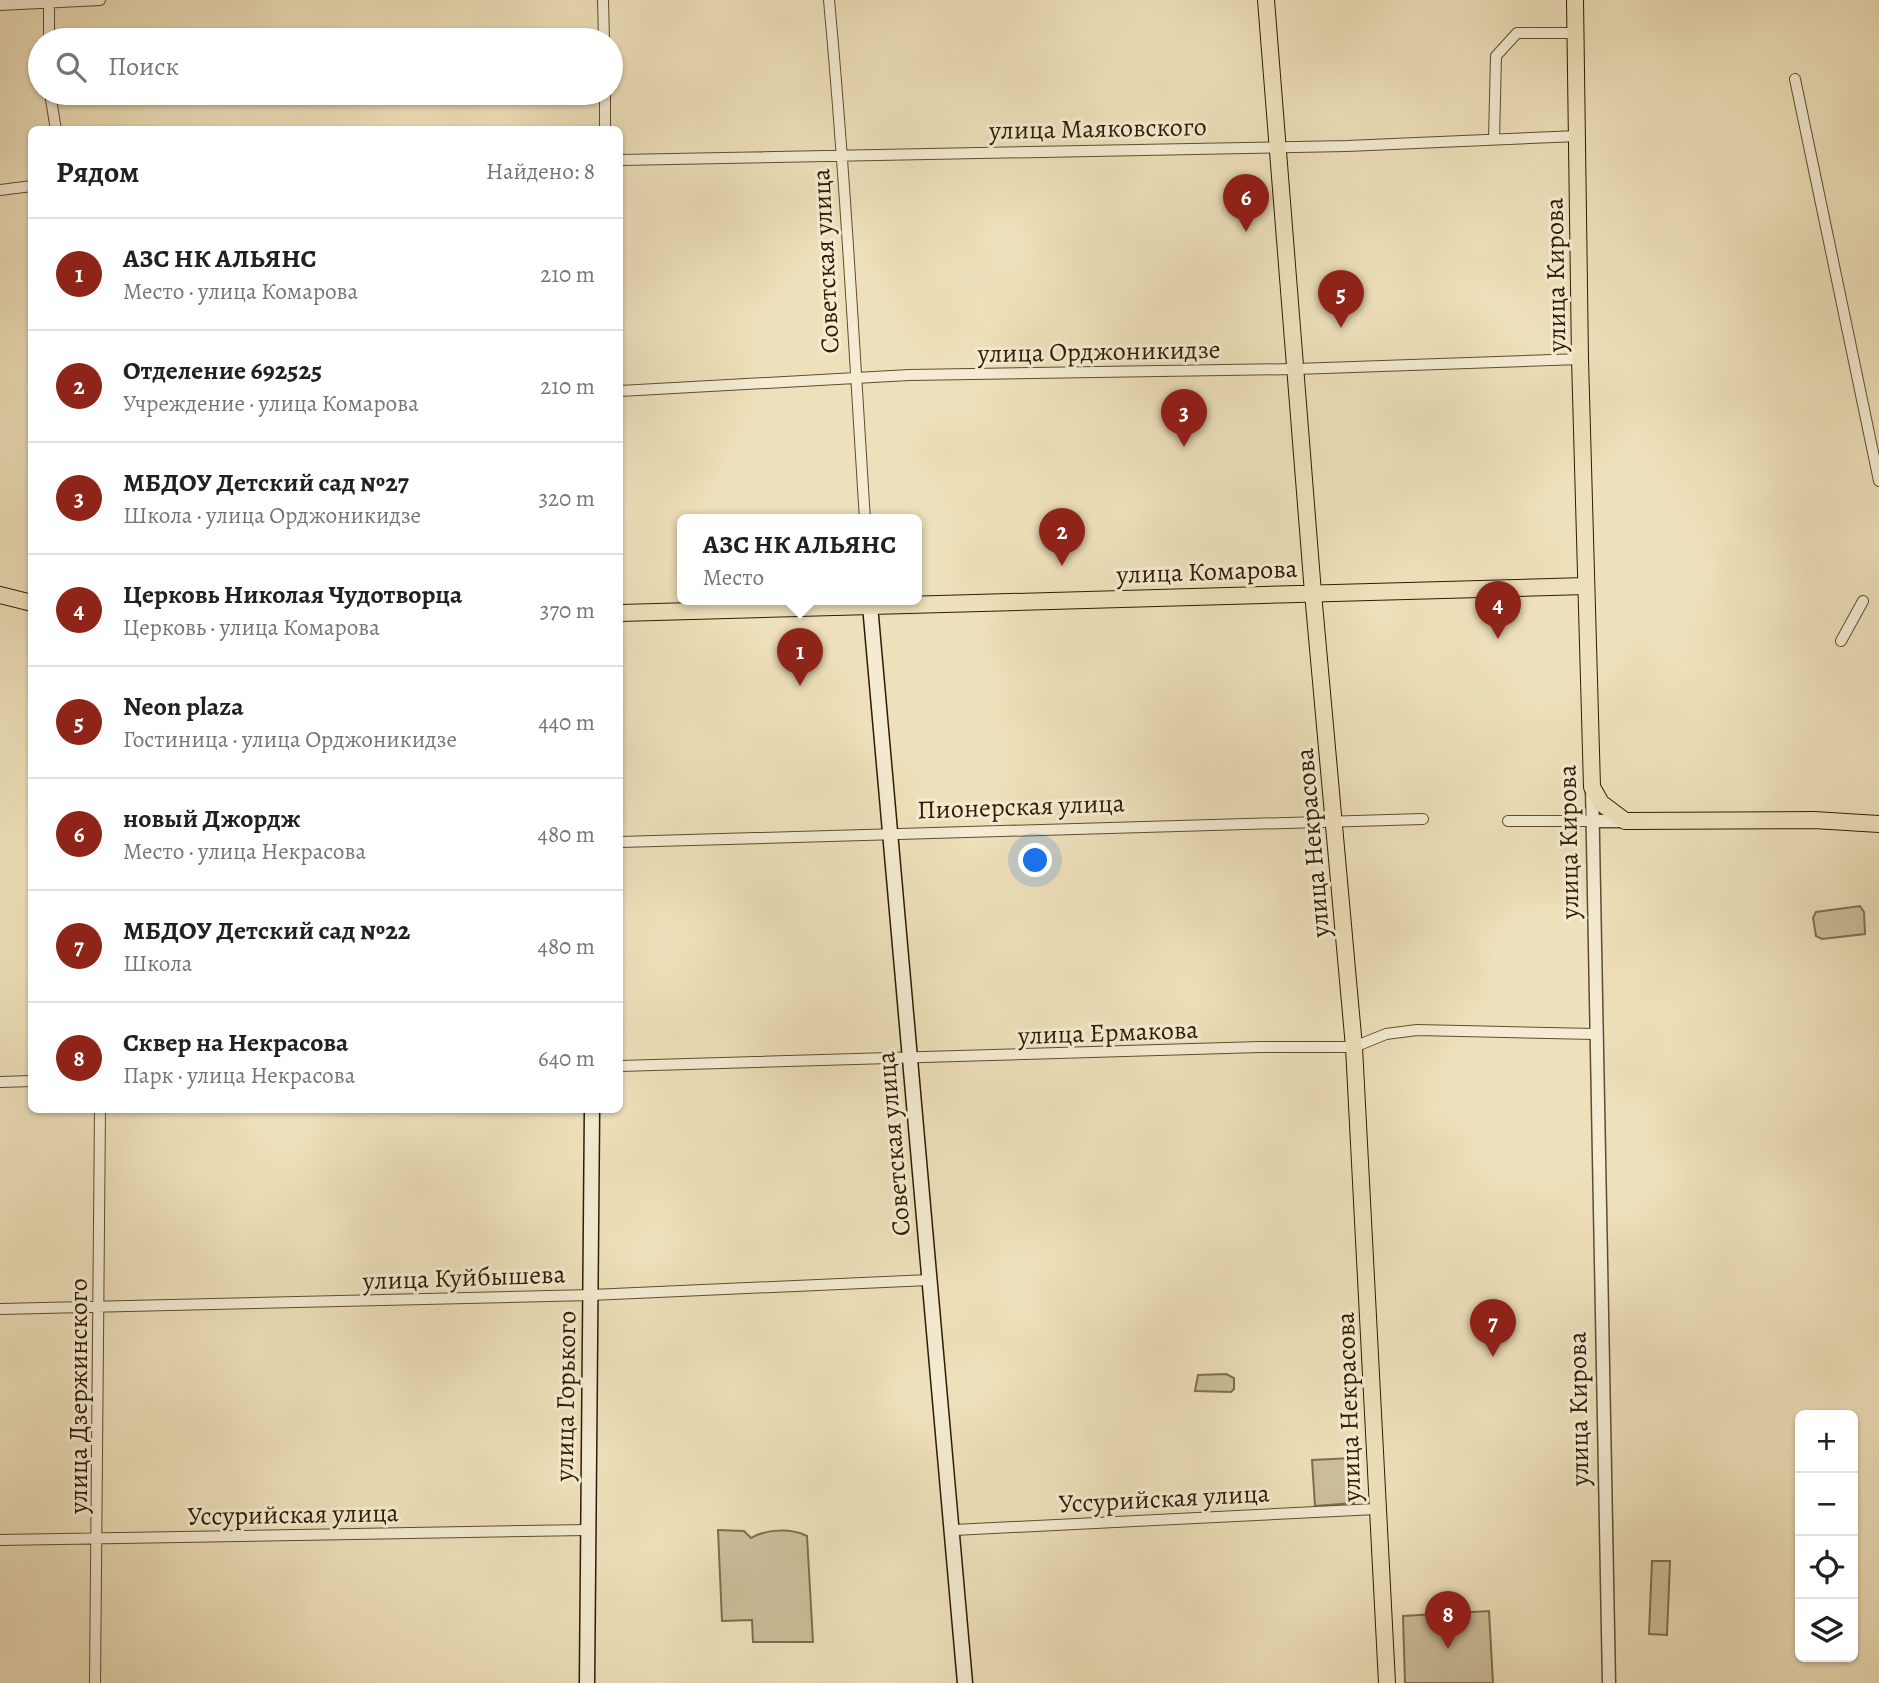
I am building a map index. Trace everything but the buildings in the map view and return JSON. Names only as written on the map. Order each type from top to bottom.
[{"type":"main road","name":"улица Некрасова","points":[[1266,0],[1313,593],[1354,1047],[1387,1683]]},
{"type":"main road","name":"улица Кирова","points":[[1575,0],[1580,359],[1592,787]]},
{"type":"main road","name":"улица Комарова","points":[[922,602],[1586,586]]},
{"type":"main road","points":[[0,596],[28,602]]},
{"type":"main road","name":"улица Комарова","points":[[623,613],[820,605]]},
{"type":"main road","name":"Советская улица","points":[[870,605],[929,1280],[954,1530],[965,1683]]},
{"type":"main road","points":[[1592,787],[1601,803],[1625,821],[1814,820],[1879,824]]},
{"type":"main road","name":"улица Горького","points":[[587,1683],[592,1113]]},
{"type":"street","points":[[0,5],[100,0]]},
{"type":"street","points":[[603,0],[604,28]]},
{"type":"street","name":"Советская улица","points":[[829,0],[844,155],[865,514]]},
{"type":"street","points":[[49,28],[50,4]]},
{"type":"street","points":[[1494,139],[1496,56],[1517,33],[1576,33]]},
{"type":"street","points":[[1795,79],[1879,481]]},
{"type":"street","points":[[52,105],[55,126]]},
{"type":"street","points":[[605,105],[605,126]]},
{"type":"street","name":"улица Маяковского","points":[[623,160],[1277,146],[1578,136]]},
{"type":"street","points":[[0,190],[28,186]]},
{"type":"street","name":"улица Орджоникидзе","points":[[623,391],[856,377],[1296,369],[1580,359]]},
{"type":"street","points":[[1841,641],[1863,601]]},
{"type":"street","name":"улица Кирова","points":[[1592,787],[1609,1683]]},
{"type":"street","name":"Пионерская улица","points":[[623,842],[1423,819]]},
{"type":"street","points":[[1508,821],[1625,821]]},
{"type":"street","name":"улица Ермакова","points":[[623,1066],[1260,1047],[1354,1047],[1385,1034],[1417,1030],[1595,1034]]},
{"type":"street","points":[[0,1082],[28,1081]]},
{"type":"street","name":"улица Дзержинского","points":[[95,1683],[100,1113]]},
{"type":"street","name":"улица Куйбышева","points":[[0,1309],[592,1294],[929,1280]]},
{"type":"street","name":"Уссурийская улица","points":[[954,1530],[1376,1509]]},
{"type":"street","name":"Уссурийская улица","points":[[0,1540],[587,1530]]},
{"type":"shaded area","points":[[1860,906],[1864,912],[1865,934],[1822,939],[1816,936],[1813,918],[1816,912]]},
{"type":"shaded area","points":[[1226,1374],[1234,1378],[1234,1389],[1231,1392],[1195,1391],[1198,1375]]},
{"type":"shaded area","points":[[1352,1458],[1354,1503],[1315,1506],[1312,1460]]},
{"type":"shaded area","points":[[718,1530],[744,1531],[751,1538],[779,1531],[807,1536],[813,1642],[753,1642],[752,1620],[722,1621]]},
{"type":"shaded area","points":[[1652,1561],[1670,1561],[1667,1635],[1649,1634]]},
{"type":"shaded area","points":[[1489,1611],[1493,1683],[1405,1683],[1403,1616]]},
{"type":"place","name":"новый Джордж","points":[[1246,232]]},
{"type":"place","name":"Neon plaza","points":[[1341,328]]},
{"type":"place","name":"МБДОУ Детский сад №27","points":[[1184,447]]},
{"type":"place","name":"Отделение 692525","points":[[1062,566]]},
{"type":"place","name":"Церковь Николая Чудотворца","points":[[1498,639]]},
{"type":"place","name":"АЗС НК АЛЬЯНС","points":[[800,686]]},
{"type":"place","name":"МБДОУ Детский сад №22","points":[[1493,1357]]},
{"type":"place","name":"Сквер на Некрасова","points":[[1448,1649]]}]
